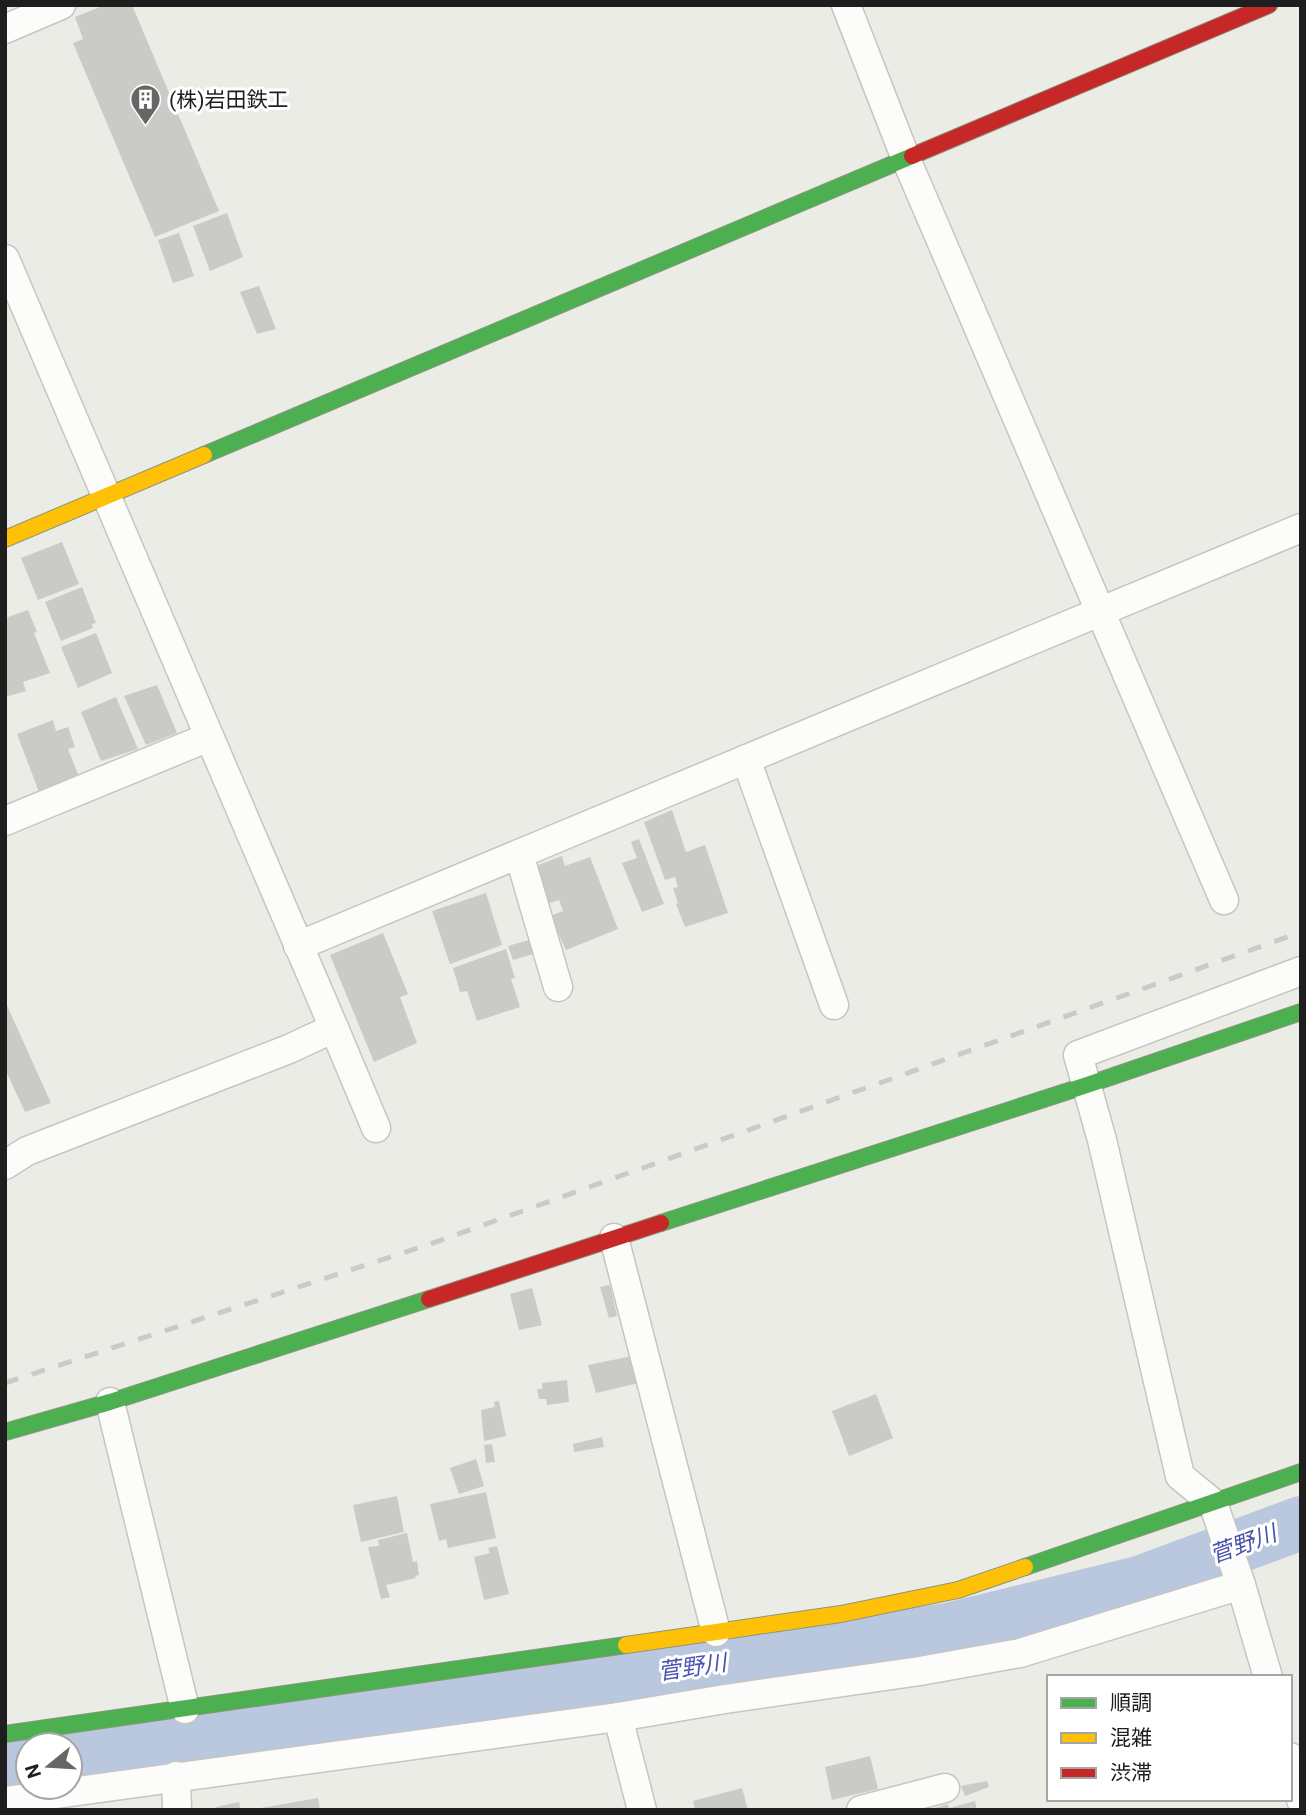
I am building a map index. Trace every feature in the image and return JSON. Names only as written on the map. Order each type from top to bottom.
[{"type":"street","points":[[5,29],[61,5]]},
{"type":"street","points":[[846,5],[906,159],[1224,900]]},
{"type":"street","points":[[5,539],[1269,5]]},
{"type":"street","points":[[5,259],[376,1128]]},
{"type":"street","points":[[298,946],[1301,528]]},
{"type":"street","points":[[5,821],[209,737]]},
{"type":"street","points":[[746,759],[834,1006]]},
{"type":"street","points":[[519,854],[558,987]]},
{"type":"street","points":[[1267,1675],[1240,1580],[1215,1510],[1180,1476],[1102,1140],[1078,1055],[1301,971]]},
{"type":"street","points":[[5,1432],[110,1402],[1087,1085],[1301,1012]]},
{"type":"street","points":[[12,1157],[289,1049],[334,1028]]},
{"type":"street","points":[[614,1238],[716,1632]]},
{"type":"street","points":[[110,1402],[186,1709]]},
{"type":"street","points":[[5,1734],[841,1614],[958,1590],[1215,1510],[1301,1472]]},
{"type":"street","points":[[5,1801],[618,1717],[920,1671],[1020,1653],[1240,1580]]},
{"type":"street","points":[[618,1717],[642,1810]]},
{"type":"street","points":[[1292,1765],[1301,1800]]},
{"type":"street","points":[[176,1776],[177,1810]]},
{"type":"street","points":[[861,1810],[945,1788]]},
{"type":"building","name":"(株)岩田鉄工","points":[[105,5],[132,5],[219,211],[155,237],[73,43],[83,39],[75,17]]},
{"type":"building","points":[[227,213],[243,257],[210,271],[193,226]]},
{"type":"building","points":[[179,233],[194,276],[173,283],[158,240]]},
{"type":"building","points":[[259,286],[276,329],[257,334],[240,292]]},
{"type":"building","points":[[62,542],[79,584],[38,600],[21,558]]},
{"type":"building","points":[[82,587],[96,623],[92,624],[93,628],[61,641],[45,602]]},
{"type":"building","points":[[28,610],[50,673],[23,682],[26,691],[5,697],[5,618]]},
{"type":"building","points":[[96,633],[112,673],[78,688],[61,647]]},
{"type":"building","points":[[157,685],[177,733],[146,745],[124,696]]},
{"type":"building","points":[[116,697],[138,749],[101,761],[81,712]]},
{"type":"building","points":[[53,720],[56,731],[68,727],[75,747],[68,749],[79,777],[39,792],[17,734]]},
{"type":"building","points":[[672,810],[686,852],[705,845],[728,913],[685,927],[676,904],[678,903],[673,888],[678,887],[675,877],[665,880],[644,822]]},
{"type":"building","points":[[639,839],[664,904],[642,912],[622,863],[637,858],[631,842]]},
{"type":"building","points":[[562,856],[565,866],[590,857],[618,929],[566,950],[550,916],[563,911],[559,900],[547,904],[533,867]]},
{"type":"building","points":[[486,893],[502,945],[450,964],[432,911]]},
{"type":"building","points":[[383,933],[408,994],[400,997],[417,1043],[374,1062],[330,955]]},
{"type":"building","points":[[529,940],[533,954],[513,960],[508,946]]},
{"type":"building","points":[[506,949],[515,978],[511,979],[520,1007],[477,1021],[467,991],[460,992],[453,968]]},
{"type":"building","points":[[5,1001],[51,1103],[25,1112],[5,1069]]},
{"type":"building","points":[[610,1285],[617,1316],[609,1318],[600,1287]]},
{"type":"building","points":[[532,1288],[542,1325],[519,1330],[510,1294]]},
{"type":"building","points":[[632,1356],[639,1383],[596,1393],[588,1365]]},
{"type":"building","points":[[567,1380],[569,1402],[547,1405],[546,1399],[539,1399],[537,1389],[542,1389],[542,1383]]},
{"type":"building","points":[[876,1394],[893,1438],[849,1456],[832,1411]]},
{"type":"building","points":[[499,1401],[506,1436],[484,1441],[481,1410],[495,1407],[494,1402]]},
{"type":"building","points":[[602,1437],[604,1447],[574,1452],[573,1444]]},
{"type":"building","points":[[492,1444],[495,1462],[486,1463],[484,1445]]},
{"type":"building","points":[[476,1459],[484,1486],[459,1494],[450,1468]]},
{"type":"building","points":[[486,1492],[496,1538],[448,1548],[446,1539],[439,1541],[430,1504]]},
{"type":"building","points":[[397,1496],[404,1532],[361,1542],[353,1505]]},
{"type":"building","points":[[407,1533],[413,1562],[417,1561],[419,1575],[386,1585],[390,1597],[381,1599],[368,1547],[379,1546],[378,1540]]},
{"type":"building","points":[[497,1546],[509,1594],[484,1600],[474,1557],[490,1553],[488,1548]]},
{"type":"building","points":[[870,1756],[878,1789],[832,1800],[825,1767]]},
{"type":"building","points":[[987,1781],[989,1787],[965,1796],[961,1786]]},
{"type":"building","points":[[742,1788],[748,1810],[695,1810],[693,1801]]},
{"type":"building","points":[[318,1798],[320,1810],[261,1810],[261,1808]]},
{"type":"building","points":[[975,1801],[977,1810],[928,1810],[948,1804],[949,1808]]},
{"type":"building","points":[[239,1802],[241,1810],[217,1810],[216,1807]]},
{"type":"waterway","name":"菅野川","points":[[84,1754],[637,1677],[948,1630],[1139,1583],[1301,1523]]},
{"type":"waterway","name":"菅野川","points":[[5,1765],[14,1764]]},
{"type":"railway","points":[[5,1383],[436,1242],[1301,932]]},
{"type":"traffic: fast","points":[[204,455],[912,156]]},
{"type":"traffic: fast","points":[[661,1223],[1087,1085],[1301,1012]]},
{"type":"traffic: fast","points":[[5,1432],[110,1402],[429,1299]]},
{"type":"traffic: fast","points":[[1025,1567],[1301,1472]]},
{"type":"traffic: fast","points":[[5,1734],[626,1645]]},
{"type":"traffic: slow","points":[[5,539],[204,455]]},
{"type":"traffic: slow","points":[[626,1645],[841,1614],[958,1590],[1025,1567]]},
{"type":"traffic: jam","points":[[912,156],[1269,5]]},
{"type":"traffic: jam","points":[[429,1299],[661,1223]]},
{"type":"place","name":"(株)岩田鉄工","points":[[146,127]]}]
